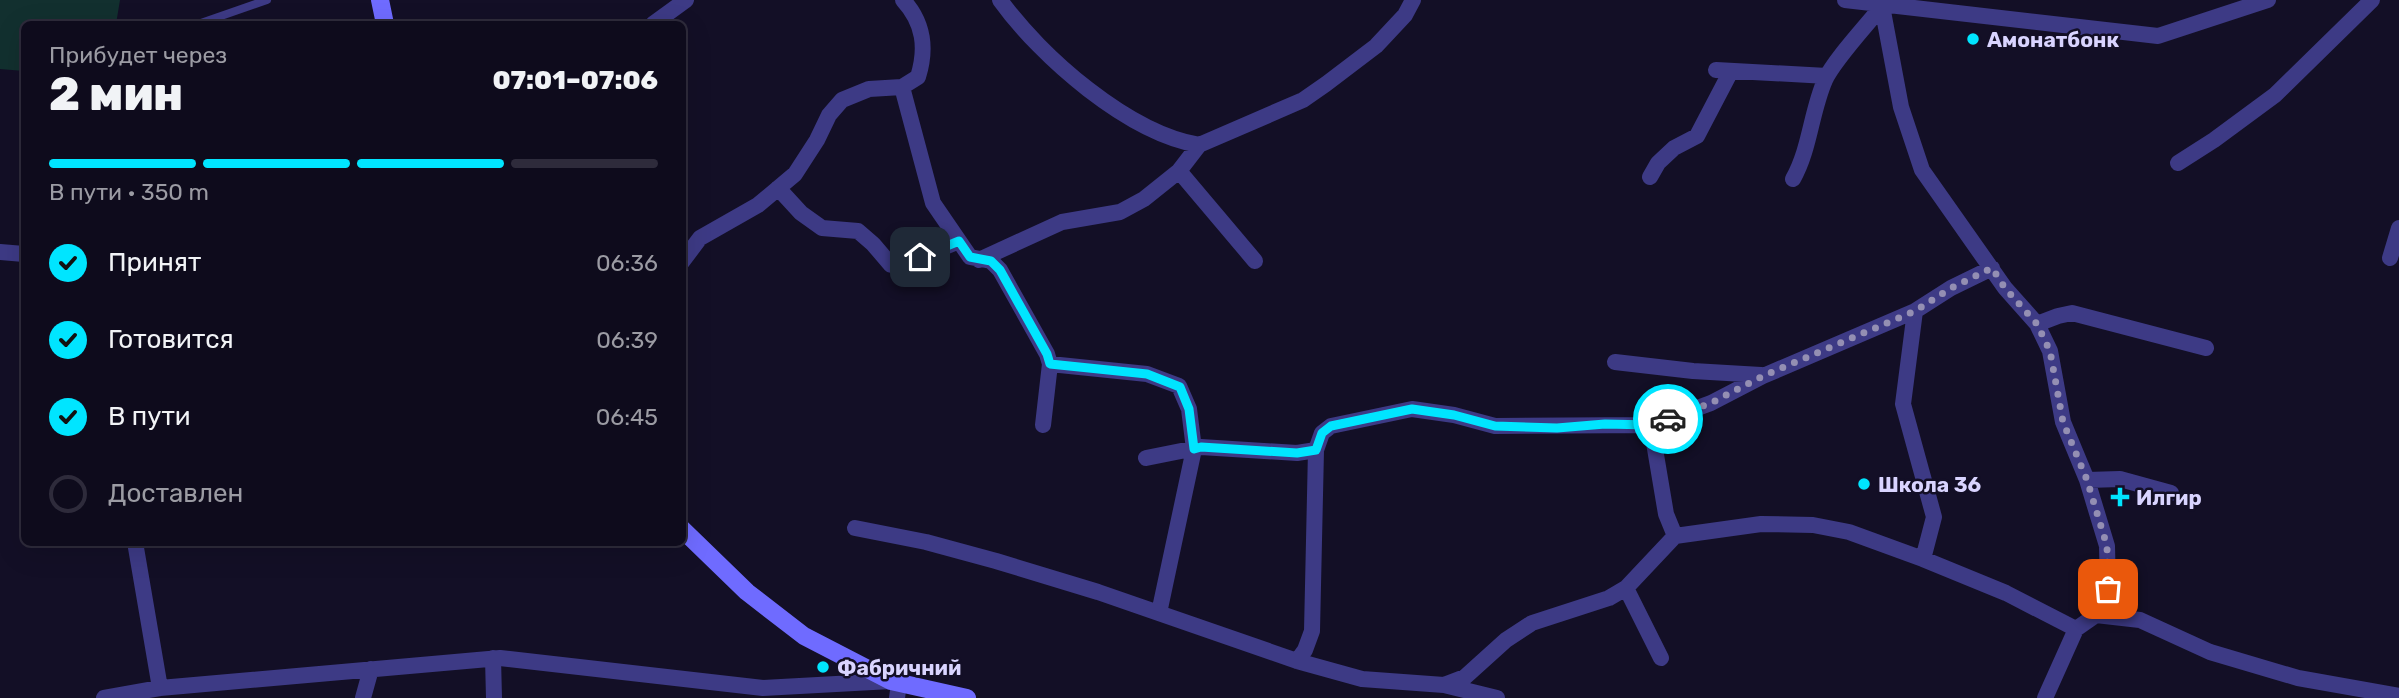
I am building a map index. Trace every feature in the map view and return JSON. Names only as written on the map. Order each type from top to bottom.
[{"type":"main road","points":[[380,0],[384,21]]},
{"type":"main road","points":[[686,534],[747,592],[804,636],[896,687],[956,697]]},
{"type":"street","points":[[657,21],[685,0]]},
{"type":"street","points":[[1000,0],[1016,22],[1055,60],[1104,100],[1133,121],[1165,136],[1199,145]]},
{"type":"street","points":[[979,260],[1062,222],[1120,212],[1144,200],[1180,171],[1199,145],[1303,100],[1376,46],[1405,15],[1413,0]]},
{"type":"street","points":[[1845,0],[2158,36],[2268,0]]},
{"type":"street","points":[[2178,163],[2276,95],[2372,0]]},
{"type":"street","points":[[686,257],[700,239],[758,205],[795,174],[829,115],[842,100],[869,89],[902,86],[918,77],[924,56],[922,32],[913,3]]},
{"type":"street","points":[[1793,179],[1801,165],[1819,93],[1826,76],[1882,6]]},
{"type":"street","points":[[1882,6],[1901,107],[1922,170],[2005,288],[2037,324],[2050,351],[2063,422],[2087,480],[2107,546],[2108,589],[2096,615],[2076,629],[2045,698]]},
{"type":"street","points":[[1650,177],[1658,163],[1674,148],[1698,136],[1724,70],[1826,76]]},
{"type":"street","points":[[902,86],[933,203],[970,257],[991,261],[1000,270],[1047,354],[1050,364],[1043,425]]},
{"type":"street","points":[[1180,171],[1255,261]]},
{"type":"street","points":[[778,188],[801,213],[822,228],[858,231],[891,265],[901,265],[959,241]]},
{"type":"street","points":[[2390,258],[2399,229]]},
{"type":"street","points":[[0,251],[21,254]]},
{"type":"street","points":[[1297,661],[1305,650],[1312,631],[1316,450],[1322,433],[1331,426],[1412,409],[1454,415],[1495,426],[1557,428],[1605,424],[1651,425],[1711,403],[1763,376],[1915,311],[1951,288],[1992,268]]},
{"type":"street","points":[[1915,311],[1903,404],[1934,517],[1923,559]]},
{"type":"street","points":[[2037,324],[2072,313],[2206,348]]},
{"type":"street","points":[[1615,362],[1693,372],[1763,376]]},
{"type":"street","points":[[1050,364],[1147,374],[1180,387],[1189,409],[1194,449],[1159,613]]},
{"type":"street","points":[[1651,425],[1666,514],[1675,536]]},
{"type":"street","points":[[1146,458],[1201,447],[1297,453],[1316,450]]},
{"type":"street","points":[[2087,480],[2119,479],[2171,493]]},
{"type":"street","points":[[1444,685],[1465,677],[1506,640],[1532,623],[1609,597],[1626,588],[1675,536],[1760,524],[1813,525],[1849,532],[2006,593],[2076,629]]},
{"type":"street","points":[[855,528],[938,545],[1098,592],[1297,661],[1362,679],[1444,685],[1497,698]]},
{"type":"street","points":[[136,546],[160,688]]},
{"type":"street","points":[[1626,588],[1661,658]]},
{"type":"street","points":[[2096,615],[2140,620],[2210,652],[2298,678],[2399,696]]},
{"type":"street","points":[[493,658],[494,698]]},
{"type":"street","points":[[104,698],[160,688],[493,658],[763,688],[896,687]]},
{"type":"street","points":[[363,698],[371,669]]},
{"type":"lane","points":[[207,21],[267,0]]},
{"type":"green space","points":[[0,0],[120,0],[116,21],[21,21],[21,71],[0,69]]},
{"type":"way so far","points":[[1668,419],[1711,403],[1763,376],[1915,311],[1951,288],[1992,268],[2005,288],[2037,324],[2050,351],[2063,422],[2087,480],[2107,546],[2108,589]]},
{"type":"place","name":"Амонатбонк","points":[[1973,39]]},
{"type":"place","name":"Школа 36","points":[[1864,484]]},
{"type":"place","name":"Илгир","points":[[2120,497]]},
{"type":"place","name":"Фабричний","points":[[823,667]]},
{"type":"route","points":[[920,257],[959,241],[970,257],[991,261],[1000,270],[1050,364],[1147,374],[1180,387],[1189,409],[1194,449],[1201,447],[1297,453],[1316,450],[1322,433],[1331,426],[1412,409],[1454,415],[1495,426],[1557,428],[1605,424],[1651,425],[1668,419]]}]
